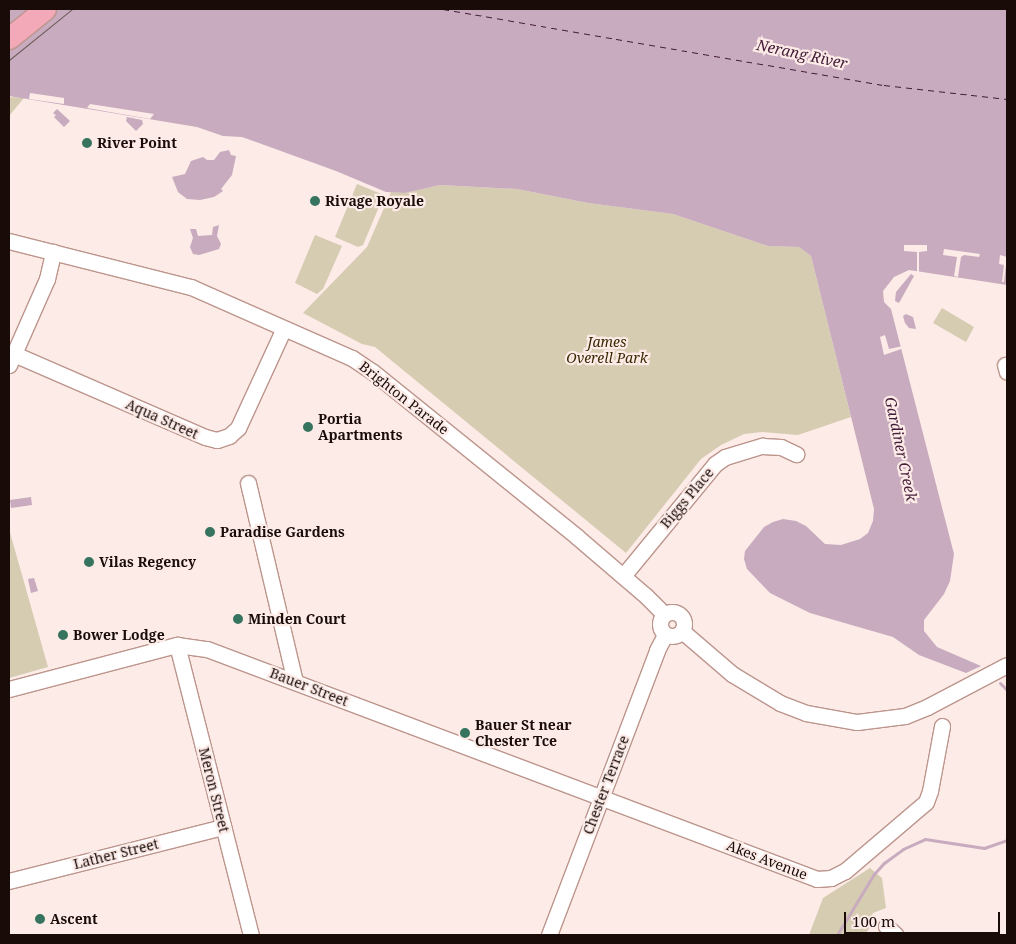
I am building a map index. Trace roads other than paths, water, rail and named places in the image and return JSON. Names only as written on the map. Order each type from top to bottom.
[{"type":"highway","points":[[9,24],[27,9]]},
{"type":"highway","points":[[9,38],[44,9]]},
{"type":"street","name":"Brighton Parade","points":[[9,241],[190,287],[283,330],[352,358],[373,372],[623,576],[664,614]]},
{"type":"street","points":[[11,359],[47,279],[54,252]]},
{"type":"street","name":"Aqua Street","points":[[11,359],[205,437],[217,440],[229,436],[238,428],[283,330]]},
{"type":"street","name":"Biggs Place","points":[[623,576],[715,464],[725,457],[762,446],[781,447],[796,454]]},
{"type":"street","points":[[248,483],[295,682]]},
{"type":"street","points":[[672,612],[680,615],[684,622],[682,631],[674,636],[665,634],[659,623],[664,614],[672,612]]},
{"type":"street","points":[[682,631],[732,674],[780,703],[830,718],[857,722],[905,716],[1005,666]]},
{"type":"street","name":"Chester Terrace","points":[[549,935],[657,650],[665,634]]},
{"type":"street","name":"Bauer Street","points":[[9,689],[177,645],[207,649],[601,798]]},
{"type":"street","name":"Meron Street","points":[[177,645],[251,935]]},
{"type":"street","name":"Akes Avenue","points":[[601,798],[817,879],[832,878],[845,871],[926,802],[930,792],[942,726]]},
{"type":"street","name":"Lather Street","points":[[9,881],[223,827]]},
{"type":"water","name":"Nerang River","points":[[9,9],[1007,9],[1007,285],[909,270],[894,277],[883,291],[884,302],[891,309],[954,554],[950,581],[944,594],[924,620],[924,631],[937,647],[981,666],[966,673],[919,655],[893,637],[810,613],[770,593],[747,569],[744,559],[745,551],[764,527],[773,522],[783,519],[796,521],[806,526],[825,544],[841,545],[860,539],[868,533],[873,521],[874,509],[811,256],[799,247],[768,246],[673,214],[588,203],[517,189],[440,185],[405,193],[386,192],[336,171],[242,137],[223,136],[197,127],[9,96]]},
{"type":"water","points":[[57,109],[70,121],[64,127],[54,117],[56,115],[53,113]]},
{"type":"water","points":[[127,117],[142,120],[143,124],[136,131],[126,121]]},
{"type":"water","points":[[229,150],[231,155],[236,156],[232,175],[221,189],[223,191],[214,197],[200,200],[187,199],[178,192],[172,177],[185,174],[191,161],[203,157],[207,160],[214,160],[220,152]]},
{"type":"water","points":[[219,225],[217,236],[221,244],[219,249],[199,255],[193,254],[190,247],[193,238],[190,229],[196,229],[198,236],[212,235],[213,227]]},
{"type":"water","points":[[911,274],[914,276],[899,303],[895,301],[896,292]]},
{"type":"water","points":[[906,314],[913,317],[916,329],[909,328],[905,323],[903,316]]},
{"type":"water","points":[[31,497],[32,505],[11,508],[10,500]]},
{"type":"water","points":[[34,578],[38,591],[31,593],[28,579]]},
{"type":"waterway","name":"Gardiner Creek","points":[[1000,683],[1007,690]]},
{"type":"waterway","name":"Gardiner Creek","points":[[837,935],[874,874],[884,863],[903,849],[925,839],[984,848],[1007,840]]},
{"type":"tram line","points":[[9,60],[72,9]]},
{"type":"place","name":"River Point","points":[[87,143]]},
{"type":"place","name":"Rivage Royale","points":[[315,201]]},
{"type":"place","name":"Portia Apartments","points":[[308,427]]},
{"type":"place","name":"Paradise Gardens","points":[[210,532]]},
{"type":"place","name":"Vilas Regency","points":[[89,562]]},
{"type":"place","name":"Minden Court","points":[[238,619]]},
{"type":"place","name":"Bower Lodge","points":[[63,635]]},
{"type":"place","name":"Bauer St near Chester Tce","points":[[465,733]]},
{"type":"place","name":"Ascent","points":[[40,919]]},
{"type":"park label","name":"James Overell Park","points":[[607,350]]}]
